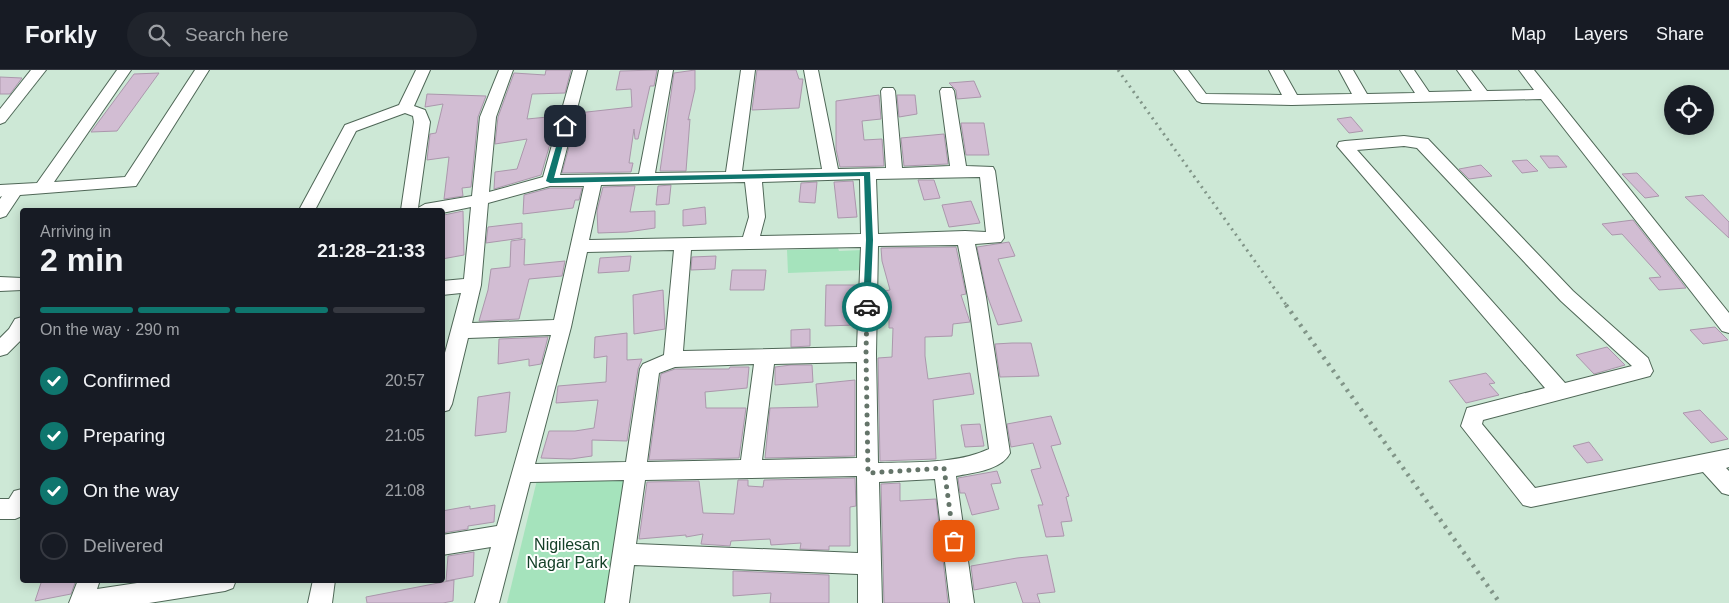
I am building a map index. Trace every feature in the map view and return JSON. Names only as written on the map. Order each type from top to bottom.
[{"type":"street","points":[[0,119],[39,70]]},
{"type":"street","points":[[41,189],[124,70]]},
{"type":"street","points":[[0,212],[7,191],[130,182],[202,70]]},
{"type":"street","points":[[405,108],[423,70]]},
{"type":"street","points":[[445,392],[472,285],[488,117],[506,70]]},
{"type":"street","points":[[550,181],[580,70]]},
{"type":"street","points":[[646,178],[666,70]]},
{"type":"street","points":[[733,176],[748,70]]},
{"type":"street","points":[[811,70],[831,174]]},
{"type":"street","points":[[1181,70],[1202,98],[1292,100],[1545,94]]},
{"type":"street","points":[[1276,70],[1292,100]]},
{"type":"street","points":[[1346,70],[1362,98]]},
{"type":"street","points":[[1407,70],[1425,96]]},
{"type":"street","points":[[1464,70],[1482,95]]},
{"type":"street","points":[[1526,70],[1729,326]]},
{"type":"street","points":[[888,91],[894,173]]},
{"type":"street","points":[[947,91],[959,171]]},
{"type":"street","points":[[308,208],[350,128],[405,108],[420,113],[422,122],[409,208]]},
{"type":"street","points":[[1561,392],[1345,146],[1404,141],[1422,143],[1567,296],[1641,363],[1643,371],[1561,392],[1474,414],[1471,426],[1531,498],[1729,458]]},
{"type":"street","points":[[437,208],[480,200],[550,181],[987,171],[995,238],[965,237],[580,246]]},
{"type":"street","points":[[868,173],[870,240],[866,354],[870,603]]},
{"type":"street","points":[[750,242],[757,217],[753,176]]},
{"type":"street","points":[[487,603],[562,327],[594,179]]},
{"type":"street","points":[[523,473],[750,469],[868,470],[944,468],[989,461],[1000,453],[977,297],[965,237]]},
{"type":"street","points":[[673,359],[683,244]]},
{"type":"street","points":[[0,284],[20,284]]},
{"type":"street","points":[[445,288],[472,285]]},
{"type":"street","points":[[461,331],[562,327]]},
{"type":"street","points":[[0,349],[20,331]]},
{"type":"street","points":[[617,603],[650,369],[673,359],[866,354]]},
{"type":"street","points":[[750,469],[765,357]]},
{"type":"street","points":[[1708,463],[1729,486]]},
{"type":"street","points":[[944,468],[962,603]]},
{"type":"street","points":[[0,509],[15,508],[20,501]]},
{"type":"street","points":[[445,545],[505,535]]},
{"type":"street","points":[[624,554],[869,564]]},
{"type":"street","points":[[88,583],[81,603],[206,583]]},
{"type":"street","points":[[320,603],[323,583]]},
{"type":"green space","points":[[838,248],[839,251],[862,250],[864,270],[788,273],[787,250]]},
{"type":"green space","name":"Nigilesan Nagar Park","points":[[629,475],[607,603],[507,603],[538,476]]},
{"type":"building","points":[[546,70],[571,70],[565,93],[532,94],[527,119],[558,116],[541,175],[494,189],[495,172],[517,169],[527,139],[495,144],[498,117],[514,73],[545,75]]},
{"type":"building","points":[[657,70],[654,86],[650,86],[638,139],[635,139],[634,129],[629,163],[633,163],[631,172],[562,173],[578,113],[632,107],[631,89],[616,90],[620,71]]},
{"type":"building","points":[[695,70],[695,89],[688,120],[690,119],[686,171],[660,171],[674,73]]},
{"type":"building","points":[[757,70],[796,70],[799,79],[803,79],[799,108],[752,110]]},
{"type":"building","points":[[159,73],[117,131],[91,132],[134,74]]},
{"type":"building","points":[[0,77],[22,78],[10,94],[0,94]]},
{"type":"building","points":[[974,81],[981,97],[957,99],[956,90],[949,83]]},
{"type":"building","points":[[427,94],[486,96],[478,117],[471,187],[462,188],[463,196],[444,199],[449,157],[427,160],[430,134],[436,133],[443,104],[425,107]]},
{"type":"building","points":[[879,95],[881,119],[862,121],[864,140],[882,139],[884,166],[840,167],[836,149],[836,101]]},
{"type":"building","points":[[897,95],[915,95],[917,114],[899,117]]},
{"type":"building","points":[[1351,117],[1363,131],[1349,133],[1337,119]]},
{"type":"building","points":[[961,123],[984,123],[989,155],[966,155]]},
{"type":"building","points":[[944,134],[948,164],[904,166],[901,138]]},
{"type":"building","points":[[1540,156],[1558,156],[1567,167],[1549,168]]},
{"type":"building","points":[[1527,160],[1538,171],[1522,173],[1512,161]]},
{"type":"building","points":[[1481,165],[1492,176],[1469,179],[1459,169]]},
{"type":"building","points":[[1637,173],[1659,196],[1645,198],[1622,174]]},
{"type":"building","points":[[918,180],[934,180],[940,198],[924,200]]},
{"type":"building","points":[[853,181],[857,217],[838,218],[834,182]]},
{"type":"building","points":[[817,182],[815,203],[799,202],[801,183]]},
{"type":"building","points":[[671,185],[669,204],[656,205],[658,186]]},
{"type":"building","points":[[635,186],[630,212],[655,211],[655,228],[627,232],[598,233],[597,211],[603,187]]},
{"type":"building","points":[[550,188],[582,188],[579,200],[575,200],[573,208],[523,214],[524,195]]},
{"type":"building","points":[[1703,195],[1729,222],[1729,238],[1685,197]]},
{"type":"building","points":[[971,201],[980,223],[949,227],[942,205]]},
{"type":"building","points":[[705,207],[706,224],[683,226],[683,210]]},
{"type":"building","points":[[463,211],[464,255],[445,258],[445,215]]},
{"type":"building","points":[[1633,220],[1686,288],[1659,290],[1649,278],[1661,277],[1622,234],[1612,235],[1602,224]]},
{"type":"building","points":[[522,223],[522,238],[486,243],[488,227]]},
{"type":"building","points":[[525,239],[524,265],[565,261],[562,276],[529,279],[519,319],[479,321],[488,290],[491,269],[510,267],[511,241]]},
{"type":"building","points":[[1009,242],[1015,256],[998,259],[1022,321],[998,325],[987,295],[977,247]]},
{"type":"building","points":[[956,247],[966,294],[961,295],[970,322],[953,324],[952,336],[925,337],[925,356],[928,379],[970,373],[974,394],[933,400],[936,459],[880,461],[878,358],[892,357],[893,328],[889,328],[889,315],[886,315],[884,291],[890,290],[882,261],[881,248]]},
{"type":"building","points":[[631,256],[629,271],[598,273],[600,258]]},
{"type":"building","points":[[716,256],[715,269],[691,270],[692,257]]},
{"type":"building","points":[[732,270],[766,270],[764,290],[730,290]]},
{"type":"building","points":[[826,285],[857,285],[856,325],[825,326]]},
{"type":"building","points":[[663,290],[665,329],[634,334],[633,295]]},
{"type":"building","points":[[1715,327],[1728,340],[1703,344],[1690,330]]},
{"type":"building","points":[[810,329],[810,346],[791,347],[791,330]]},
{"type":"building","points":[[627,333],[627,360],[642,359],[638,369],[627,441],[592,440],[592,456],[571,459],[541,458],[549,431],[575,431],[594,428],[598,400],[556,403],[558,386],[606,382],[607,356],[594,358],[595,337]]},
{"type":"building","points":[[548,337],[541,364],[529,366],[529,359],[498,364],[499,339]]},
{"type":"building","points":[[1031,343],[1039,376],[1000,377],[995,344]]},
{"type":"building","points":[[1607,347],[1625,365],[1594,374],[1576,355]]},
{"type":"building","points":[[812,365],[813,382],[775,385],[775,367]]},
{"type":"building","points":[[730,367],[749,367],[747,388],[705,392],[706,408],[746,408],[739,458],[649,460],[661,374],[675,369],[729,369]]},
{"type":"building","points":[[1486,373],[1495,383],[1489,384],[1499,395],[1466,403],[1449,381]]},
{"type":"building","points":[[855,380],[855,456],[765,458],[770,408],[818,407],[816,384]]},
{"type":"building","points":[[510,392],[506,432],[475,436],[478,397]]},
{"type":"building","points":[[1700,410],[1728,439],[1711,443],[1683,413]]},
{"type":"building","points":[[1051,416],[1061,444],[1051,446],[1069,496],[1066,497],[1072,521],[1061,522],[1064,536],[1046,537],[1038,505],[1043,505],[1031,470],[1041,468],[1033,443],[1011,447],[1007,424]]},
{"type":"building","points":[[980,424],[984,446],[965,447],[961,425]]},
{"type":"building","points":[[1589,442],[1603,460],[1587,463],[1573,446]]},
{"type":"building","points":[[997,471],[1001,483],[991,484],[999,509],[972,515],[965,493],[960,493],[958,478]]},
{"type":"building","points":[[855,478],[856,506],[850,507],[850,546],[829,546],[829,550],[800,549],[801,543],[771,545],[770,539],[731,541],[730,546],[701,544],[703,534],[686,537],[686,535],[639,539],[647,482],[699,481],[703,513],[734,514],[738,480],[748,480],[748,486],[763,487],[764,480]]},
{"type":"building","points":[[900,483],[900,501],[936,499],[948,603],[884,603],[881,484]]},
{"type":"building","points":[[495,505],[494,522],[468,526],[468,529],[445,533],[445,510],[470,506],[470,509]]},
{"type":"building","points":[[474,552],[473,576],[446,581],[448,556]]},
{"type":"building","points":[[1047,555],[1055,592],[1037,594],[1040,603],[1023,603],[1016,582],[974,590],[971,566]]},
{"type":"building","points":[[733,571],[829,575],[829,603],[770,603],[771,593],[733,596]]},
{"type":"building","points":[[454,580],[453,601],[443,603],[367,603],[366,597]]},
{"type":"building","points":[[41,583],[75,583],[71,594],[35,601]]},
{"type":"railway","points":[[1118,70],[1287,306]]},
{"type":"railway","points":[[1286,305],[1500,603]]},
{"type":"way so far","points":[[867,307],[868,473],[944,468],[954,541]]},
{"type":"route","points":[[565,126],[550,181],[868,173],[870,240],[867,307]]}]
